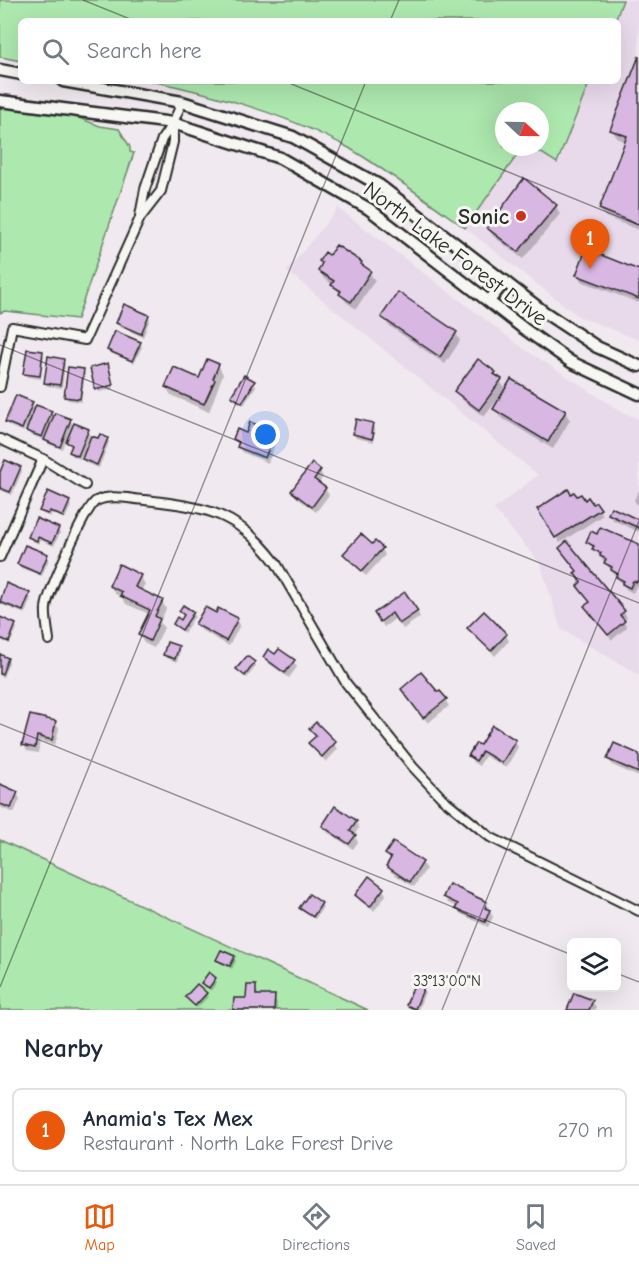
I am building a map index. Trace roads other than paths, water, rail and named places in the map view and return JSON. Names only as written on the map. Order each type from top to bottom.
[{"type":"main road","points":[[0,70],[18,73]]},
{"type":"main road","name":"North Lake Forest Drive","points":[[80,84],[182,102],[293,137],[380,185],[544,312],[597,347],[639,366]]},
{"type":"main road","name":"North Lake Forest Drive","points":[[0,101],[173,123],[269,154],[369,209],[571,362],[639,394]]},
{"type":"main road","points":[[489,301],[505,281]]},
{"type":"street","points":[[140,218],[145,189],[162,139],[173,123],[182,102]]},
{"type":"street","points":[[0,387],[12,327],[85,340],[140,218],[161,191],[173,142],[173,123]]},
{"type":"street","points":[[0,439],[43,459],[85,485]]},
{"type":"street","points":[[0,557],[43,459]]},
{"type":"street","points":[[49,640],[46,607],[76,532],[93,502],[106,497],[193,506],[232,520],[249,532],[271,556],[346,683],[413,767],[442,798],[490,837],[639,911]]},
{"type":"place","name":"Sonic","points":[[521,216]]},
{"type":"place","name":"Anamia's Tex Mex","points":[[590,269]]}]
